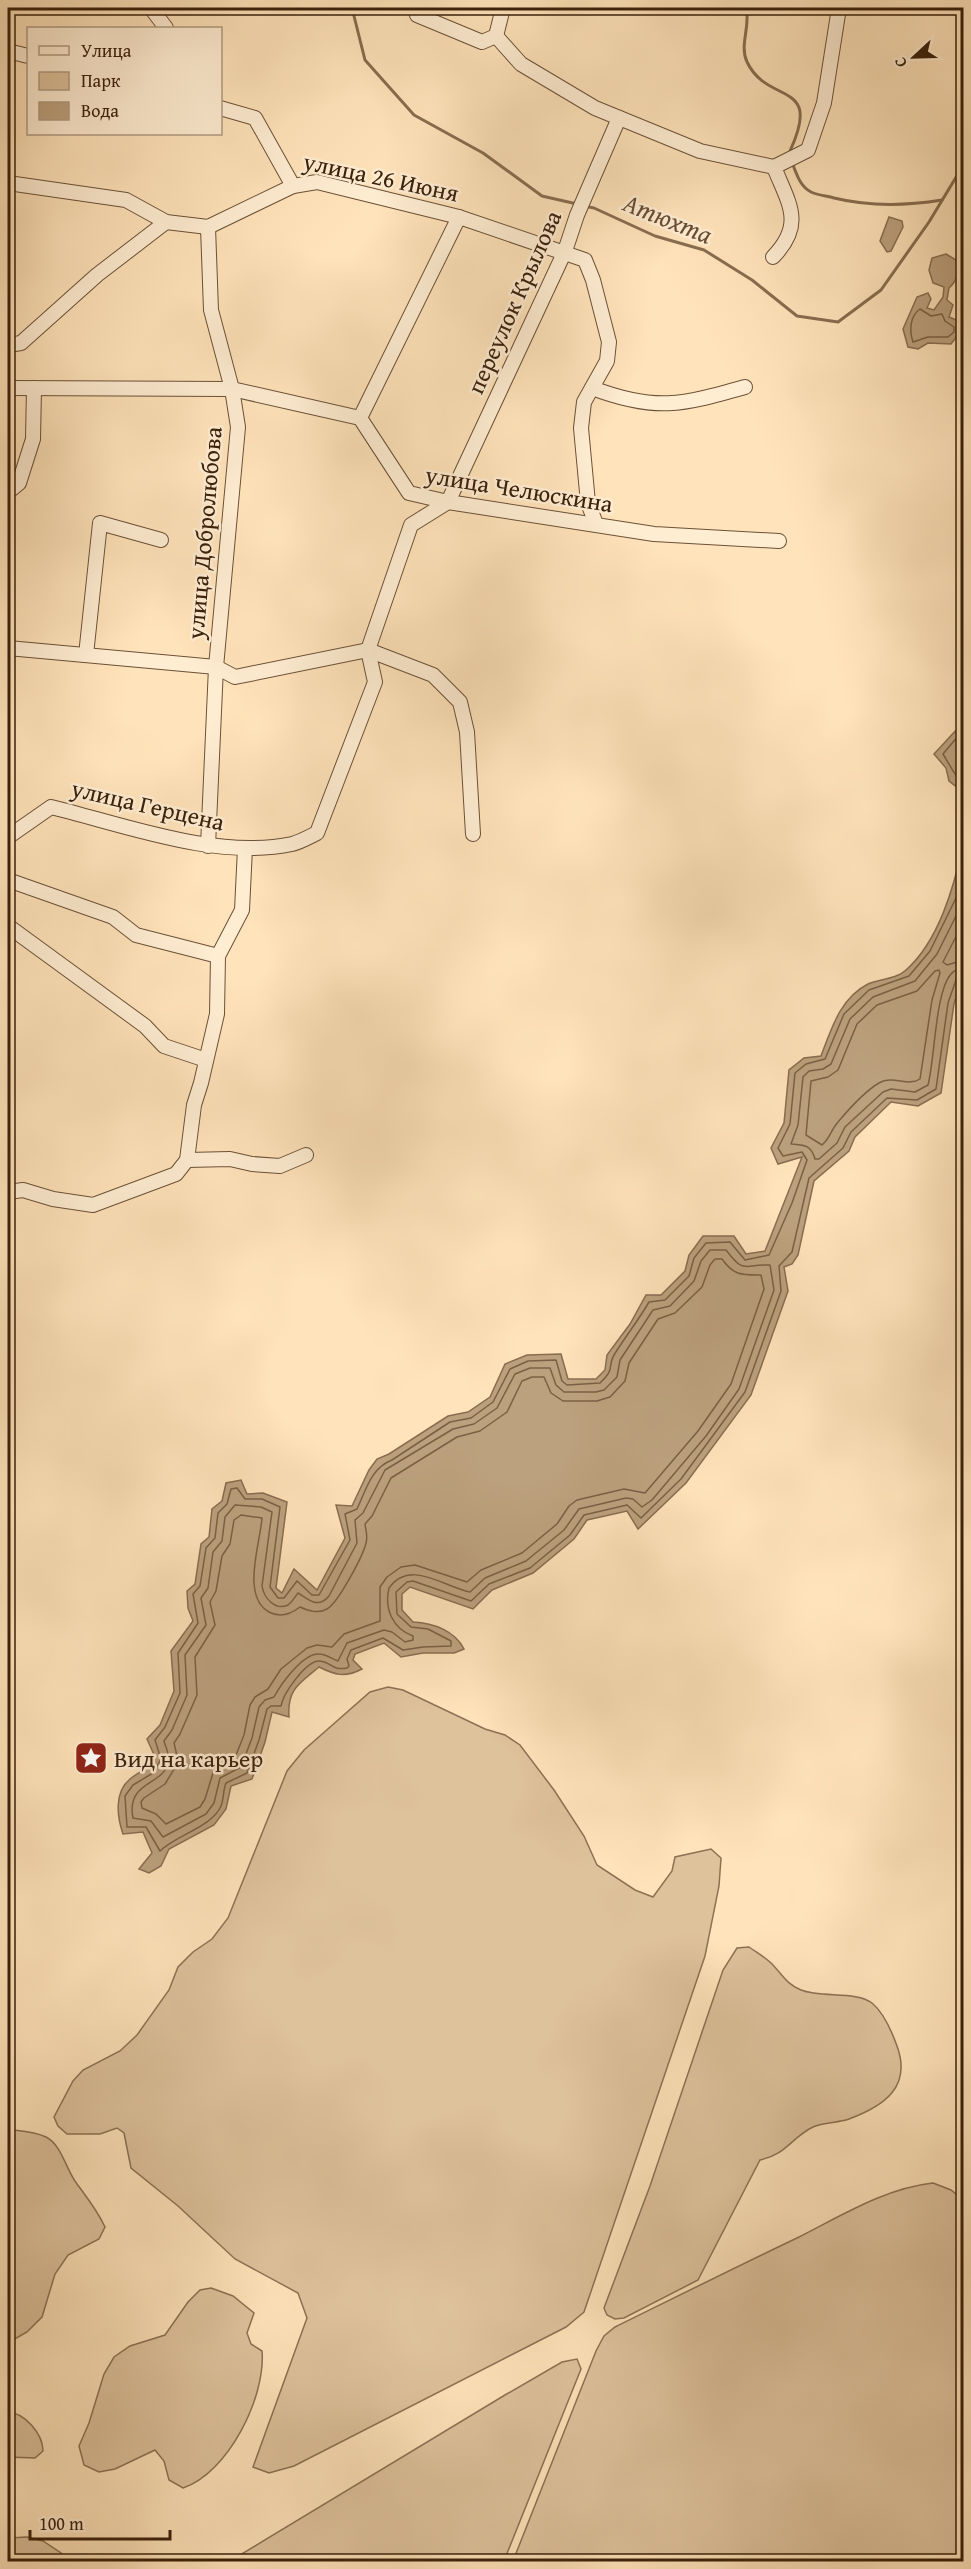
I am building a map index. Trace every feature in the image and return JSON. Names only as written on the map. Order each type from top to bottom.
[{"type":"street","points":[[152,8],[165,27]]},
{"type":"street","points":[[496,36],[503,8]]},
{"type":"street","points":[[496,36],[521,64],[595,108],[700,151],[774,167],[808,150],[824,103],[839,8]]},
{"type":"street","points":[[417,15],[482,42],[496,36]]},
{"type":"street","points":[[8,51],[27,56]]},
{"type":"street","name":"улица 26 Июня","points":[[222,109],[255,118],[293,186],[317,182],[459,217],[565,251],[585,260],[593,280],[609,342],[607,361],[584,402],[581,428],[588,503],[596,524]]},
{"type":"street","name":"переулок Крылова","points":[[448,502],[565,251],[584,197],[619,118]]},
{"type":"street","points":[[773,257],[786,244],[792,211],[774,167]]},
{"type":"street","points":[[8,183],[126,200],[166,222],[208,227],[293,186]]},
{"type":"street","points":[[8,388],[232,389],[360,418],[459,217]]},
{"type":"street","points":[[8,345],[21,343],[97,275],[166,222]]},
{"type":"street","name":"улица Добролюбова","points":[[208,227],[211,310],[232,389],[238,427],[216,666],[208,846]]},
{"type":"street","points":[[592,388],[620,398],[675,405],[745,387]]},
{"type":"street","points":[[8,492],[19,483],[33,439],[34,388]]},
{"type":"street","name":"улица Челюскина","points":[[360,418],[409,493],[448,502],[654,534],[779,541]]},
{"type":"street","points":[[368,650],[411,525],[448,502]]},
{"type":"street","points":[[86,655],[100,523],[161,540]]},
{"type":"street","points":[[8,648],[216,666],[235,677],[368,650],[433,675],[460,702],[467,732],[473,834]]},
{"type":"street","name":"улица Герцена","points":[[8,837],[51,807],[208,846],[245,848],[293,844],[317,833],[375,682],[368,650]]},
{"type":"street","points":[[8,1192],[23,1190],[53,1199],[93,1205],[176,1174],[187,1160],[194,1105],[217,1014],[218,957],[242,910],[245,848]]},
{"type":"street","points":[[8,880],[113,917],[136,935],[218,957]]},
{"type":"street","points":[[8,926],[145,1026],[164,1046],[207,1060]]},
{"type":"street","points":[[187,1160],[230,1159],[252,1164],[279,1166],[306,1155]]},
{"type":"green space","points":[[388,1687],[403,1690],[485,1729],[505,1735],[520,1745],[554,1790],[584,1836],[597,1865],[635,1890],[653,1897],[672,1871],[675,1857],[711,1849],[721,1858],[719,1886],[705,1956],[584,2312],[566,2327],[294,2466],[269,2473],[253,2467],[307,2318],[298,2293],[235,2259],[178,2206],[131,2168],[124,2133],[117,2128],[100,2134],[67,2134],[58,2126],[54,2117],[73,2081],[83,2070],[120,2051],[137,2035],[169,1990],[178,1967],[193,1952],[212,1939],[228,1918],[287,1771],[304,1750],[370,1692]]},
{"type":"green space","points":[[749,1947],[769,1961],[784,1978],[801,1990],[818,1994],[857,1997],[872,2003],[884,2017],[897,2046],[901,2060],[898,2084],[884,2101],[873,2108],[849,2119],[813,2127],[783,2150],[760,2160],[698,2280],[624,2318],[615,2319],[607,2315],[604,2308],[650,2186],[723,1970],[737,1948]]},
{"type":"green space","points":[[14,2130],[46,2137],[56,2146],[73,2178],[105,2227],[99,2239],[68,2255],[55,2274],[42,2317],[27,2332],[8,2343],[8,2132]]},
{"type":"green space","points":[[933,2183],[951,2190],[963,2200],[963,2561],[513,2561],[604,2336],[615,2327],[863,2204],[897,2191]]},
{"type":"green space","points":[[211,2288],[233,2296],[254,2313],[247,2333],[251,2344],[262,2351],[262,2369],[251,2411],[229,2450],[215,2467],[199,2480],[183,2488],[169,2480],[164,2461],[155,2450],[115,2469],[99,2472],[84,2465],[79,2446],[89,2423],[104,2374],[114,2357],[130,2346],[165,2335],[188,2302],[200,2290]]},
{"type":"green space","points":[[577,2359],[581,2369],[504,2561],[230,2561],[505,2395],[562,2362]]},
{"type":"green space","points":[[8,2412],[27,2420],[36,2431],[43,2451],[35,2458],[8,2457]]},
{"type":"green space","points":[[27,2537],[43,2541],[73,2561],[8,2561],[8,2538]]},
{"type":"water","points":[[889,217],[902,221],[903,227],[891,251],[887,252],[880,241]]},
{"type":"water","points":[[946,254],[956,260],[957,268],[957,276],[949,288],[947,300],[953,305],[949,317],[959,321],[961,331],[951,344],[928,343],[918,349],[908,347],[903,329],[917,297],[928,293],[931,299],[927,308],[934,310],[943,297],[944,287],[933,283],[929,270],[932,258]]},
{"type":"water","points":[[958,728],[963,729],[963,792],[949,781],[946,768],[934,754]]},
{"type":"water","points":[[963,846],[963,974],[954,1004],[941,1093],[918,1106],[891,1102],[855,1137],[849,1151],[814,1181],[798,1255],[792,1264],[784,1267],[788,1291],[751,1395],[686,1483],[638,1529],[627,1511],[587,1520],[574,1539],[533,1573],[492,1590],[473,1609],[410,1587],[402,1594],[402,1610],[413,1622],[443,1629],[455,1637],[464,1649],[454,1653],[423,1653],[401,1657],[384,1643],[355,1654],[353,1660],[362,1669],[356,1672],[340,1674],[319,1667],[292,1693],[289,1717],[272,1712],[265,1742],[252,1779],[231,1786],[226,1809],[214,1825],[169,1849],[161,1866],[149,1873],[139,1869],[152,1853],[143,1832],[123,1834],[118,1813],[119,1798],[125,1784],[146,1768],[155,1757],[147,1739],[160,1725],[174,1691],[171,1651],[193,1621],[188,1608],[187,1591],[195,1584],[201,1544],[209,1537],[212,1509],[222,1501],[226,1483],[241,1480],[247,1494],[263,1493],[287,1502],[276,1588],[282,1593],[294,1569],[317,1590],[345,1538],[336,1505],[352,1506],[369,1470],[377,1459],[389,1454],[448,1416],[468,1412],[490,1397],[505,1364],[527,1355],[561,1354],[568,1379],[596,1379],[605,1370],[607,1355],[630,1324],[646,1295],[661,1295],[685,1271],[689,1255],[703,1236],[734,1236],[746,1254],[765,1251],[802,1157],[778,1164],[771,1148],[784,1123],[789,1070],[804,1058],[821,1056],[843,1006],[858,990],[868,984],[902,973],[918,958],[928,944],[944,912]]},
{"type":"waterway","name":"Атюхта","points":[[352,8],[365,60],[414,115],[483,153],[542,196],[577,204]]},
{"type":"waterway","points":[[746,8],[744,49],[747,62],[756,76],[789,96],[796,103],[800,113],[798,128],[790,151]]},
{"type":"waterway","name":"Атюхта","points":[[584,206],[594,208],[655,236],[704,250],[752,280],[797,316],[838,322],[881,290],[929,222],[964,164]]},
{"type":"waterway","points":[[793,165],[804,187],[819,195],[875,204],[942,200]]},
{"type":"place","name":"Вид на карьер","points":[[91,1758]]}]
